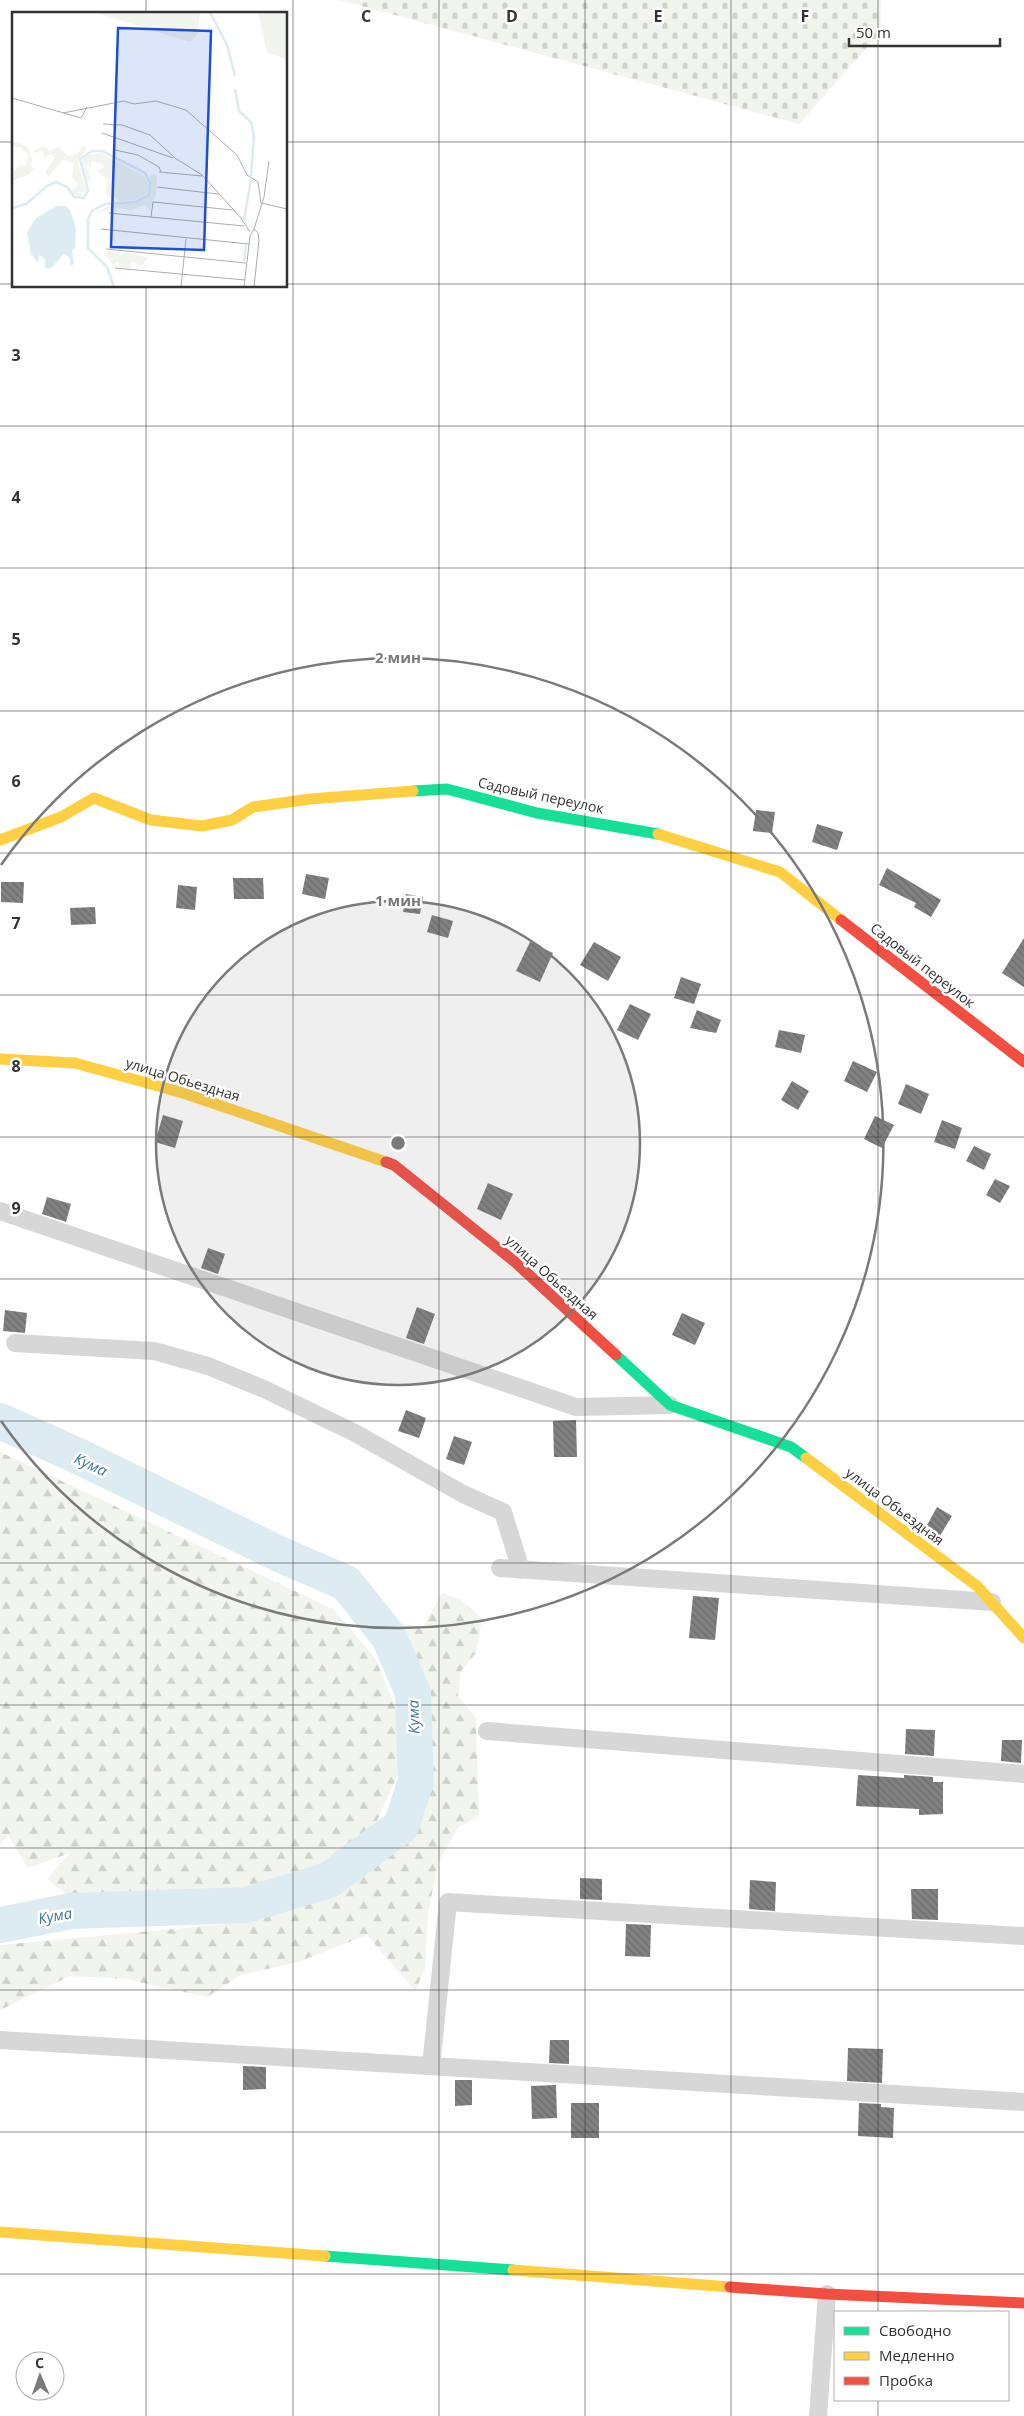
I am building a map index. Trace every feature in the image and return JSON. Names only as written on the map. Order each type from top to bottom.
[{"type":"street","name":"Садовый переулок","points":[[0,840],[61,817],[94,798],[151,820],[202,826],[232,820],[253,807],[272,804],[310,799],[446,789],[537,812],[655,833],[780,872],[1024,1062]]},
{"type":"street","name":"улица Обьездная","points":[[0,1059],[75,1063],[182,1093],[394,1164],[515,1262],[670,1405],[791,1448],[978,1586],[1024,1638]]},
{"type":"street","points":[[0,1212],[576,1407],[670,1405]]},
{"type":"street","points":[[15,1343],[154,1352],[208,1366],[264,1389],[355,1433],[463,1494],[503,1512],[521,1570]]},
{"type":"street","points":[[500,1568],[992,1602]]},
{"type":"street","points":[[487,1731],[1024,1774]]},
{"type":"street","points":[[431,2066],[448,1902],[1024,1936]]},
{"type":"street","points":[[0,2040],[1024,2102]]},
{"type":"street","points":[[0,2232],[827,2294],[1024,2303]]},
{"type":"street","points":[[818,2416],[827,2294]]},
{"type":"green space","points":[[339,0],[881,0],[880,33],[799,124]]},
{"type":"green space","points":[[0,1452],[333,1609],[375,1658],[401,1720],[398,1774],[377,1821],[328,1864],[246,1887],[76,1902],[47,1879],[70,1853],[28,1868],[8,1835],[0,1845]]},
{"type":"green space","points":[[442,1593],[461,1600],[482,1618],[476,1653],[461,1671],[458,1696],[476,1718],[479,1816],[458,1828],[438,1863],[428,1913],[425,1969],[415,1991],[367,1935],[298,1962],[241,1975],[207,1997],[125,1979],[70,1976],[0,2010],[0,1945],[238,1923],[335,1889],[409,1830],[426,1785],[427,1763],[423,1685],[411,1647],[397,1623],[423,1627]]},
{"type":"building","points":[[756,810],[775,812],[772,833],[753,831]]},
{"type":"building","points":[[817,824],[843,832],[837,850],[812,842]]},
{"type":"building","points":[[887,868],[941,900],[931,917],[914,907],[916,903],[879,885]]},
{"type":"building","points":[[306,874],[329,878],[325,899],[302,894]]},
{"type":"building","points":[[233,878],[263,878],[264,899],[234,899]]},
{"type":"building","points":[[1,882],[24,882],[23,903],[1,902]]},
{"type":"building","points":[[178,885],[197,887],[195,910],[176,908]]},
{"type":"building","points":[[406,894],[423,897],[420,914],[403,912]]},
{"type":"building","points":[[95,907],[96,924],[71,925],[70,908]]},
{"type":"building","points":[[432,915],[453,921],[448,938],[427,932]]},
{"type":"building","points":[[1024,938],[1024,987],[1002,973]]},
{"type":"building","points":[[530,942],[553,953],[540,982],[516,971]]},
{"type":"building","points":[[594,942],[621,957],[608,981],[580,965]]},
{"type":"building","points":[[681,977],[701,984],[694,1004],[674,998]]},
{"type":"building","points":[[630,1004],[651,1014],[638,1040],[617,1030]]},
{"type":"building","points":[[697,1010],[721,1020],[716,1033],[690,1028]]},
{"type":"building","points":[[779,1030],[805,1035],[801,1053],[775,1047]]},
{"type":"building","points":[[853,1061],[877,1072],[867,1092],[844,1081]]},
{"type":"building","points":[[792,1081],[809,1091],[798,1110],[781,1100]]},
{"type":"building","points":[[906,1084],[929,1094],[921,1114],[898,1104]]},
{"type":"building","points":[[163,1115],[183,1121],[175,1148],[155,1142]]},
{"type":"building","points":[[875,1116],[894,1125],[882,1148],[864,1139]]},
{"type":"building","points":[[942,1120],[962,1128],[955,1149],[934,1142]]},
{"type":"building","points":[[974,1146],[991,1154],[984,1170],[966,1161]]},
{"type":"building","points":[[995,1179],[1010,1186],[1000,1203],[986,1195]]},
{"type":"building","points":[[488,1183],[513,1194],[501,1220],[477,1209]]},
{"type":"building","points":[[47,1197],[71,1204],[66,1222],[42,1214]]},
{"type":"building","points":[[208,1248],[225,1254],[218,1274],[201,1268]]},
{"type":"building","points":[[417,1307],[435,1314],[424,1344],[406,1338]]},
{"type":"building","points":[[5,1310],[27,1313],[25,1333],[3,1331]]},
{"type":"building","points":[[682,1313],[705,1323],[695,1345],[672,1335]]},
{"type":"building","points":[[406,1410],[426,1418],[419,1438],[398,1431]]},
{"type":"building","points":[[576,1420],[577,1457],[554,1457],[553,1421]]},
{"type":"building","points":[[454,1436],[472,1442],[464,1465],[446,1459]]},
{"type":"building","points":[[937,1507],[952,1516],[938,1539],[925,1529]]},
{"type":"building","points":[[693,1596],[719,1598],[715,1640],[689,1638]]},
{"type":"building","points":[[906,1729],[935,1730],[934,1756],[905,1754]]},
{"type":"building","points":[[1002,1740],[1022,1740],[1021,1763],[1001,1761]]},
{"type":"building","points":[[858,1775],[904,1778],[904,1775],[933,1777],[933,1782],[943,1782],[943,1814],[919,1815],[919,1809],[856,1806]]},
{"type":"building","points":[[580,1878],[602,1879],[602,1900],[580,1899]]},
{"type":"building","points":[[750,1880],[776,1882],[775,1911],[749,1909]]},
{"type":"building","points":[[911,1889],[938,1889],[938,1920],[912,1919]]},
{"type":"building","points":[[626,1924],[651,1925],[650,1957],[625,1956]]},
{"type":"building","points":[[550,2040],[569,2040],[569,2064],[549,2063]]},
{"type":"building","points":[[848,2048],[883,2049],[882,2083],[847,2081]]},
{"type":"building","points":[[243,2066],[266,2067],[266,2089],[243,2090]]},
{"type":"building","points":[[455,2080],[472,2080],[472,2105],[455,2106]]},
{"type":"building","points":[[556,2085],[557,2118],[532,2119],[531,2086]]},
{"type":"building","points":[[571,2103],[599,2103],[599,2138],[571,2138]]},
{"type":"building","points":[[859,2103],[881,2104],[881,2107],[894,2108],[893,2138],[858,2136]]},
{"type":"waterway","name":"Кума","points":[[0,1421],[78,1456],[279,1554],[346,1583],[389,1637],[413,1693],[416,1781],[401,1826],[329,1880],[246,1905],[71,1911],[0,1925]]},
{"type":"traffic: fast","points":[[413,791],[447,789],[537,813],[658,834]]},
{"type":"traffic: fast","points":[[616,1355],[670,1405],[791,1447],[806,1458]]},
{"type":"traffic: fast","points":[[325,2256],[513,2270]]},
{"type":"traffic: slow","points":[[0,840],[61,817],[94,798],[151,820],[202,826],[232,820],[253,807],[310,799],[413,791]]},
{"type":"traffic: slow","points":[[658,834],[780,872],[841,920]]},
{"type":"traffic: slow","points":[[0,1059],[75,1063],[183,1093],[386,1162]]},
{"type":"traffic: slow","points":[[806,1458],[977,1586],[1024,1638]]},
{"type":"traffic: slow","points":[[0,2232],[325,2256]]},
{"type":"traffic: slow","points":[[513,2270],[730,2287]]},
{"type":"traffic: jam","points":[[841,920],[1024,1062]]},
{"type":"traffic: jam","points":[[386,1162],[394,1165],[515,1262],[616,1355]]},
{"type":"traffic: jam","points":[[730,2287],[827,2294],[1024,2303]]}]
